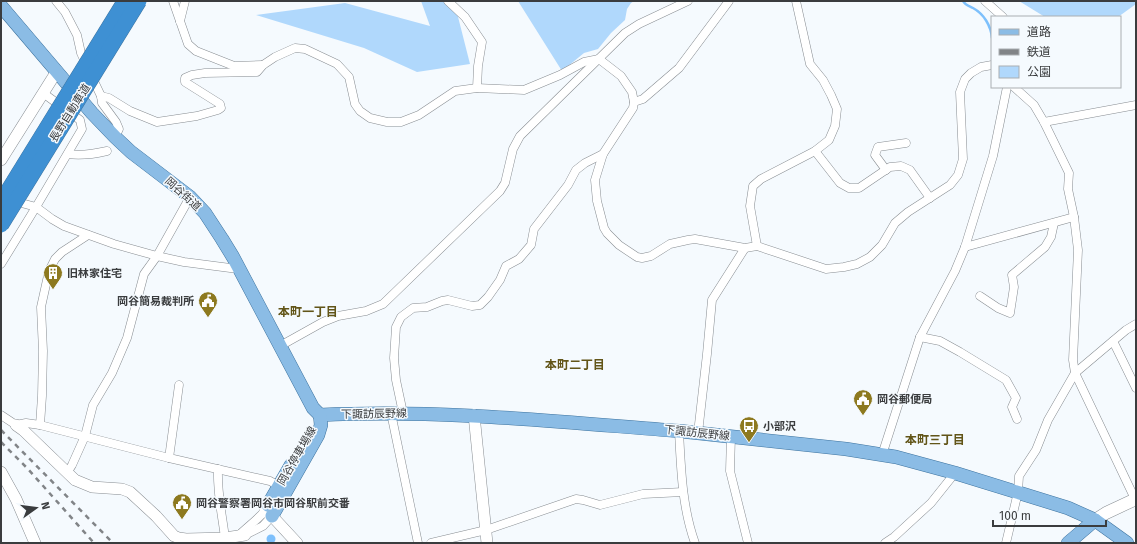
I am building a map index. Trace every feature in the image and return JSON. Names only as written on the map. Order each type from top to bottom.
[{"type":"highway","name":"長野自動車道","points":[[1,202],[125,1]]},
{"type":"highway","name":"長野自動車道","points":[[1,225],[139,1]]},
{"type":"main road","name":"岡谷街道","points":[[1,6],[92,113],[115,137],[131,152],[190,197],[205,213],[219,234],[313,408],[320,415]]},
{"type":"main road","name":"下諏訪辰野線","points":[[320,415],[397,413],[474,415],[679,430],[846,449],[896,457],[955,473],[1068,508],[1095,520],[1127,543]]},
{"type":"main road","name":"岡谷停車場線","points":[[268,514],[279,486],[320,415]]},
{"type":"main road","name":"岡谷停車場線","points":[[268,514],[318,435],[321,425],[320,415]]},
{"type":"main road","points":[[1068,543],[1095,520],[1135,499]]},
{"type":"street","points":[[56,1],[65,12],[77,35],[81,53],[101,96],[102,103],[116,122],[119,129],[115,137]]},
{"type":"street","points":[[173,1],[188,44],[196,51],[234,66],[263,65]]},
{"type":"street","points":[[180,22],[185,1]]},
{"type":"street","points":[[280,346],[323,322],[338,316],[366,311],[383,304],[500,191],[505,183],[513,149],[520,136],[625,33],[640,24],[688,1]]},
{"type":"street","points":[[634,102],[643,99],[679,68],[729,1]]},
{"type":"street","points":[[757,246],[750,206],[753,186],[761,179],[815,151],[828,140],[835,126],[837,109],[822,80],[810,64],[796,1]]},
{"type":"street","points":[[985,1],[1002,16]]},
{"type":"street","points":[[450,2],[465,17],[482,42],[478,66],[477,88]]},
{"type":"street","points":[[101,96],[110,98],[130,111],[157,122],[197,116],[218,110],[221,108],[220,104],[185,82],[185,78],[192,74],[257,72],[263,65],[275,57],[295,48],[305,49],[337,64],[349,77],[355,104],[360,111],[370,118],[387,122],[401,122],[418,115],[455,91],[477,88],[524,90],[560,75],[584,62],[599,59]]},
{"type":"street","points":[[599,59],[620,76],[632,92],[634,102],[633,108],[602,154],[595,180],[597,201],[604,228],[619,245],[637,257],[642,258],[651,256],[670,244],[695,239],[745,248],[757,246],[826,269],[857,264],[870,257],[882,244],[894,223],[908,212],[950,185],[958,175],[963,159],[960,92],[965,79],[971,73],[981,67],[991,64]]},
{"type":"street","points":[[2,158],[57,71]]},
{"type":"street","points":[[882,455],[920,337],[955,271],[965,247],[993,156],[1007,88]]},
{"type":"street","points":[[1015,88],[1034,105],[1069,173],[1068,189],[1074,217],[1078,250],[1073,360],[1075,373],[1135,499]]},
{"type":"street","points":[[1,264],[82,129],[80,120],[43,93]]},
{"type":"street","points":[[1044,122],[1136,106]]},
{"type":"street","points":[[886,170],[875,155],[878,147],[906,143]]},
{"type":"street","points":[[68,154],[91,154],[107,151]]},
{"type":"street","points":[[815,151],[840,183],[849,188],[859,188],[890,167],[901,166],[910,170],[930,198]]},
{"type":"street","points":[[418,543],[397,413],[394,358],[396,327],[401,317],[413,308],[448,300],[472,306],[480,305],[488,297],[500,280],[506,266],[519,259],[531,245],[534,229],[568,185],[576,170],[585,163],[602,154]]},
{"type":"street","points":[[67,473],[85,436],[93,405],[112,373],[127,338],[144,274],[157,256],[190,197]]},
{"type":"street","points":[[1,198],[36,207],[64,226],[114,244],[184,262],[238,269]]},
{"type":"street","points":[[965,247],[1074,217]]},
{"type":"street","points":[[980,296],[998,308],[1010,313],[1014,287],[1012,275],[1045,247],[1051,237],[1054,222]]},
{"type":"street","points":[[40,425],[43,351],[41,307],[49,271],[55,259],[62,252],[88,235]]},
{"type":"street","points":[[698,433],[712,300],[745,248]]},
{"type":"street","points":[[1006,543],[1018,492],[1019,476],[1036,450],[1048,420],[1075,373],[1126,330],[1136,324]]},
{"type":"street","points":[[920,337],[940,340],[1006,380],[1016,398],[1012,407],[1017,419]]},
{"type":"street","points":[[1113,341],[1136,388]]},
{"type":"street","points":[[169,458],[179,385]]},
{"type":"street","points":[[1,415],[23,430],[75,480],[92,487],[122,489],[130,492],[156,516],[174,536],[186,539],[236,537],[245,528],[268,514],[297,543]]},
{"type":"street","points":[[474,415],[487,543]]},
{"type":"street","points":[[16,425],[26,423],[40,425],[270,482],[279,486]]},
{"type":"street","points":[[679,430],[683,492],[687,519],[695,543]]},
{"type":"street","points":[[731,436],[730,470],[748,543]]},
{"type":"street","points":[[218,469],[218,498],[236,537]]},
{"type":"street","points":[[1,472],[16,499],[35,543]]},
{"type":"street","points":[[885,543],[894,537],[931,503],[955,473]]},
{"type":"street","points":[[431,543],[486,530],[576,499],[600,505],[643,494],[683,492]]},
{"type":"green space","points":[[421,1],[454,1],[470,64],[417,72],[364,48],[256,15],[345,3],[430,26]]},
{"type":"green space","points":[[518,1],[634,1],[627,9],[625,20],[611,33],[598,49],[584,53],[562,71]]},
{"type":"green space","points":[[1019,1],[1136,1],[1136,4],[1119,16],[1043,16]]},
{"type":"shaded area","points":[[271,534],[276,539],[271,544],[266,539]]},
{"type":"waterway","points":[[963,1],[984,17],[991,34]]},
{"type":"railway","points":[[1,430],[113,543]]},
{"type":"railway","points":[[1,442],[28,469],[94,543]]},
{"type":"place","name":"旧林家住宅","points":[[53,290]]},
{"type":"place","name":"岡谷簡易裁判所","points":[[208,318]]},
{"type":"place","name":"岡谷郵便局","points":[[863,416]]},
{"type":"place","name":"小部沢","points":[[749,443]]},
{"type":"place","name":"岡谷警察署岡谷市岡谷駅前交番","points":[[182,520]]},
{"type":"district","name":"本町一丁目","points":[[308,312]]},
{"type":"district","name":"本町二丁目","points":[[575,365]]},
{"type":"district","name":"本町三丁目","points":[[935,440]]}]
